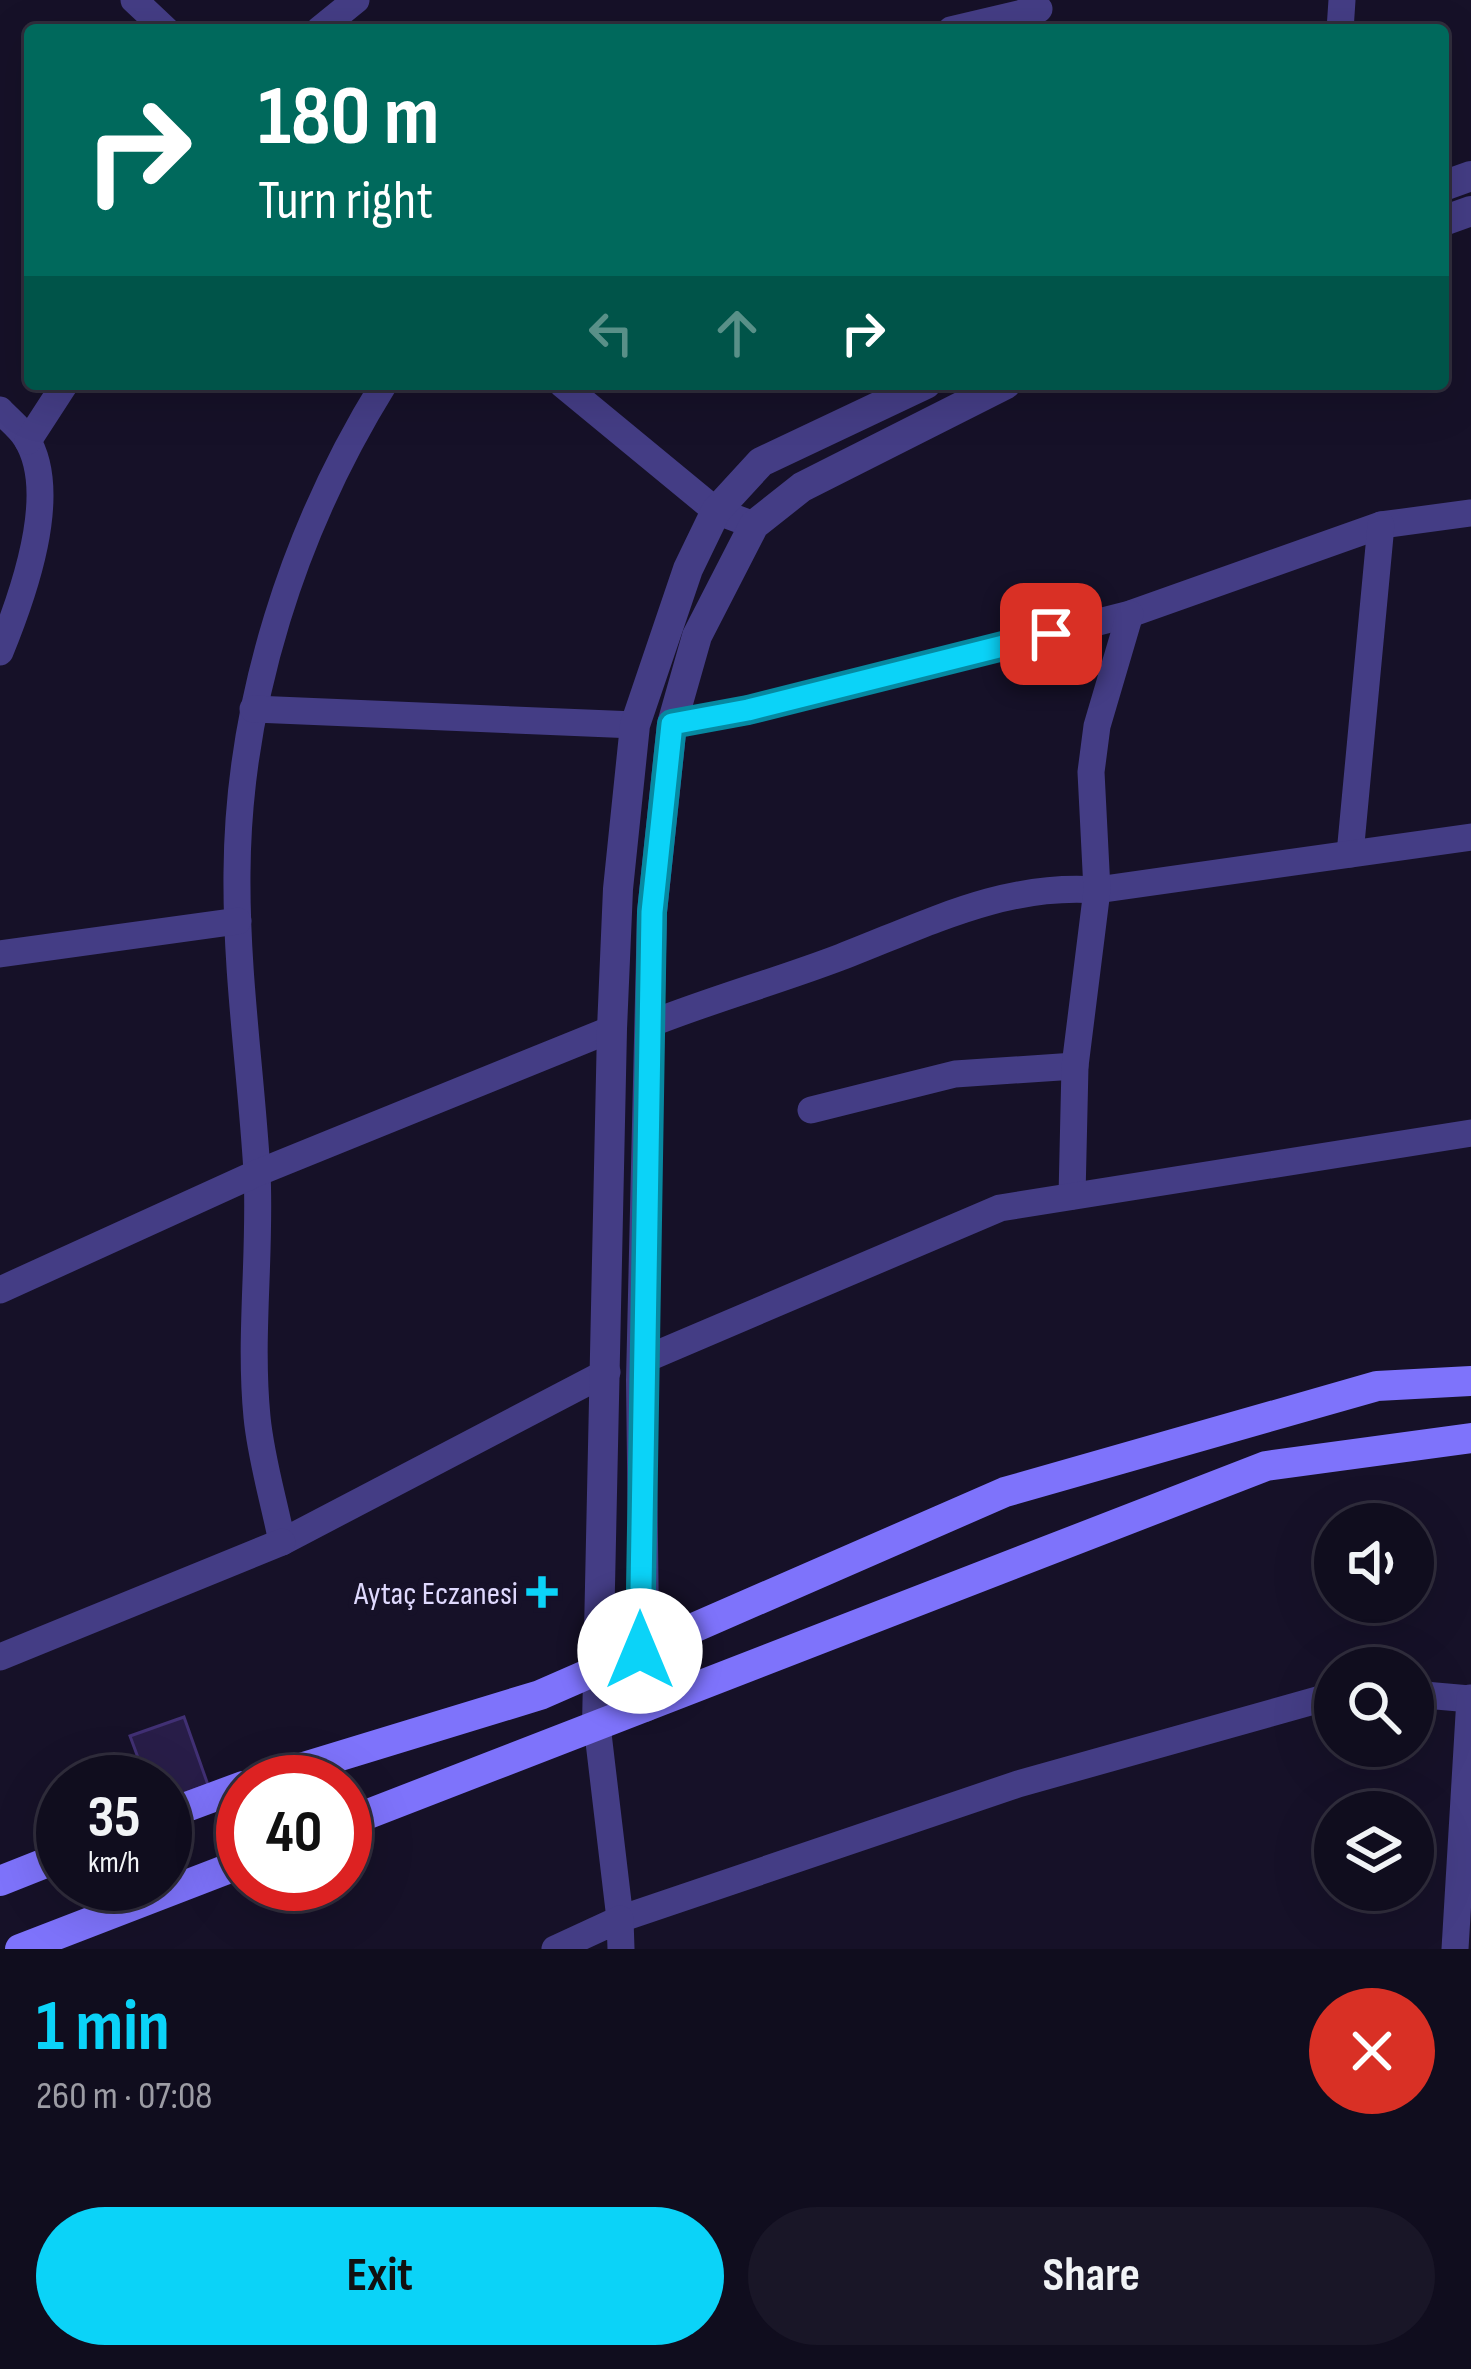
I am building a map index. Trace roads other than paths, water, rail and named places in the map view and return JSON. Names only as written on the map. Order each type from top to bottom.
[{"type":"main road","points":[[344,1755],[540,1696],[1005,1492],[1377,1386],[1471,1382]]},
{"type":"main road","points":[[372,1812],[1266,1466],[1471,1438]]},
{"type":"main road","points":[[0,1881],[36,1867]]},
{"type":"main road","points":[[20,1949],[216,1873]]},
{"type":"street","points":[[134,0],[160,24]]},
{"type":"street","points":[[326,24],[356,0]]},
{"type":"street","points":[[982,24],[1039,13]]},
{"type":"street","points":[[28,441],[61,390]]},
{"type":"street","points":[[282,1542],[257,1417],[257,1173],[242,1026],[237,869],[253,709],[269,635],[352,436],[380,390]]},
{"type":"street","points":[[569,390],[716,511],[754,525]]},
{"type":"street","points":[[621,1949],[597,1725],[596,1671],[618,890],[634,724],[688,569],[716,511],[761,463],[913,390]]},
{"type":"street","points":[[644,1707],[641,1361],[652,912],[672,724],[697,637],[754,525],[802,487],[994,390]]},
{"type":"street","points":[[0,410],[28,441],[40,500],[29,580],[0,652]]},
{"type":"street","points":[[672,724],[748,710],[1130,614],[1382,526],[1471,513]]},
{"type":"street","points":[[1350,854],[1382,526]]},
{"type":"street","points":[[1072,1196],[1075,1066],[1097,890],[1091,772],[1097,726],[1130,614]]},
{"type":"street","points":[[253,709],[634,724]]},
{"type":"street","points":[[650,1024],[841,957],[949,912],[1048,886],[1097,890],[1471,837]]},
{"type":"street","points":[[0,954],[238,921]]},
{"type":"street","points":[[0,1289],[257,1173],[613,1029]]},
{"type":"street","points":[[811,1110],[955,1074],[1075,1066]]},
{"type":"street","points":[[641,1361],[1000,1208],[1471,1133]]},
{"type":"street","points":[[0,1657],[282,1542],[608,1372]]},
{"type":"street","points":[[1434,1696],[1470,1699],[1455,1949]]},
{"type":"street","points":[[555,1949],[620,1919],[1018,1784],[1314,1700]]},
{"type":"place","name":"Aytaç Eczanesi","points":[[542,1592]]}]
